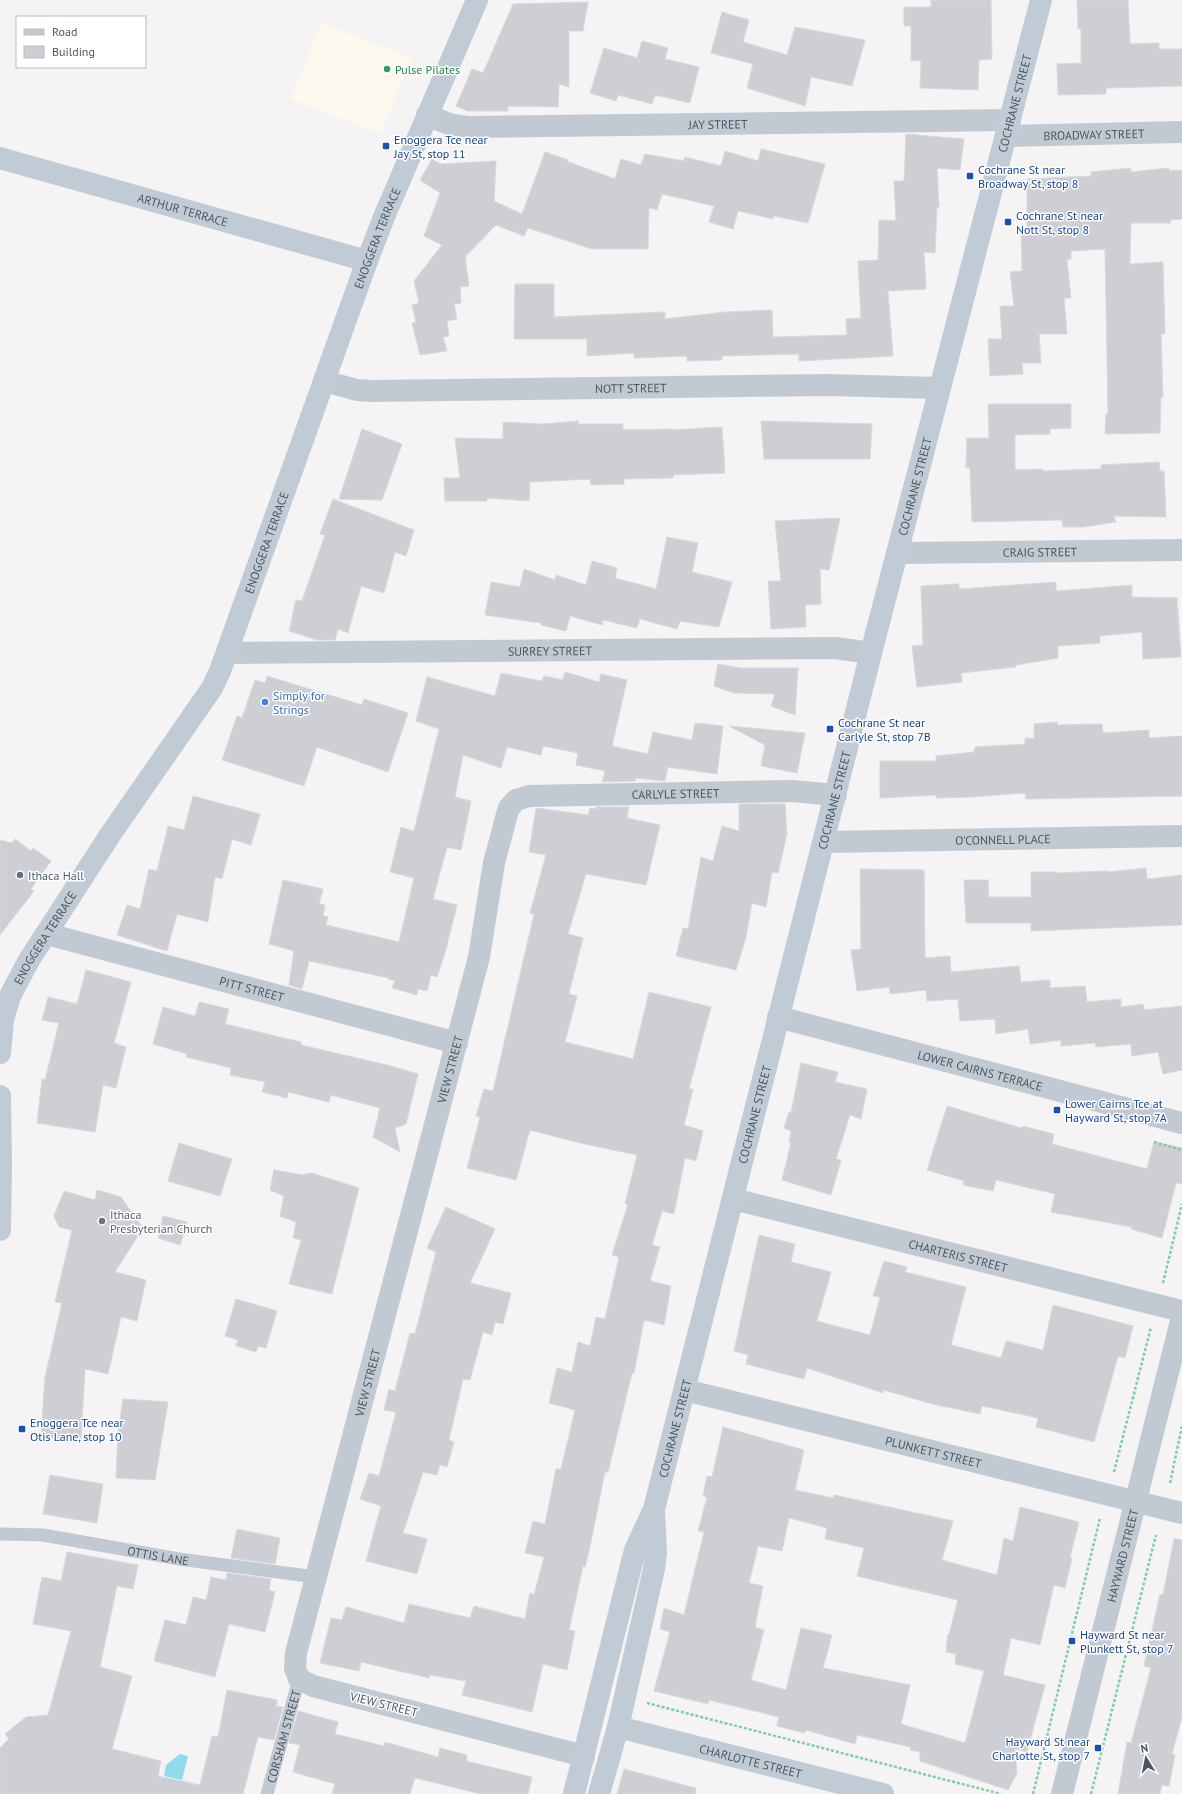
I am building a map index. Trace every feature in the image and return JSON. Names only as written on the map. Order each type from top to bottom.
[{"type":"street","name":"ENOGGERA TERRACE","points":[[0,1053],[3,1020],[10,996],[9,977],[47,934],[110,835],[212,688],[228,653],[367,261],[427,115],[477,0]]},
{"type":"street","name":"COCHRANE STREET","points":[[574,1794],[635,1550],[654,1509],[685,1390],[871,653],[1041,0]]},
{"type":"street","name":"JAY STREET","points":[[427,115],[453,125],[468,127],[1008,128]]},
{"type":"street","name":"BROADWAY STREET","points":[[1008,128],[1182,132]]},
{"type":"street","name":"ARTHUR TERRACE","points":[[0,158],[367,261]]},
{"type":"street","name":"NOTT STREET","points":[[324,381],[357,390],[371,391],[828,385],[939,388]]},
{"type":"street","name":"CRAIG STREET","points":[[897,553],[1182,550]]},
{"type":"street","name":"SURREY STREET","points":[[228,653],[827,648],[871,653]]},
{"type":"street","name":"CARLYLE STREET","points":[[516,800],[529,796],[574,794],[792,791],[836,795]]},
{"type":"street","name":"VIEW STREET","points":[[516,800],[509,808],[494,863],[479,957],[294,1660],[299,1679],[313,1686],[584,1756]]},
{"type":"street","name":"O'CONNELL PLACE","points":[[824,842],[1182,836]]},
{"type":"street","name":"PITT STREET","points":[[47,934],[457,1043]]},
{"type":"street","name":"LOWER CAIRNS TERRACE","points":[[778,1017],[1182,1123]]},
{"type":"street","points":[[0,1096],[0,1230]]},
{"type":"street","name":"CHARTERIS STREET","points":[[733,1199],[1182,1311]]},
{"type":"street","name":"HAYWARD STREET","points":[[1062,1794],[1182,1317]]},
{"type":"street","name":"PLUNKETT STREET","points":[[685,1390],[1182,1513]]},
{"type":"street","name":"COCHRANE STREET","points":[[599,1794],[618,1727],[654,1569],[656,1552],[654,1509]]},
{"type":"street","name":"CHARLOTTE STREET","points":[[618,1727],[883,1794]]},
{"type":"lane","name":"OTTIS LANE","points":[[0,1534],[43,1535],[179,1559],[316,1577]]},
{"type":"lane","name":"CORSHAM STREET","points":[[267,1794],[299,1679]]},
{"type":"path","points":[[1154,1142],[1182,1150]]},
{"type":"path","points":[[1162,1286],[1182,1204]]},
{"type":"path","points":[[1114,1472],[1151,1326]]},
{"type":"path","points":[[1170,1483],[1182,1426]]},
{"type":"path","points":[[1033,1794],[1100,1518]]},
{"type":"path","points":[[1091,1794],[1156,1535]]},
{"type":"path","points":[[645,1703],[1000,1794]]},
{"type":"shaded area","points":[[321,23],[411,58],[381,134],[291,99]]},
{"type":"water","points":[[180,1754],[188,1756],[182,1780],[164,1776],[166,1765]]},
{"type":"building","points":[[931,0],[991,0],[992,59],[979,60],[978,90],[920,88],[921,60],[911,61],[911,26],[904,26],[904,7],[931,7]]},
{"type":"building","points":[[1077,0],[1128,0],[1130,44],[1159,43],[1159,49],[1182,49],[1182,86],[1106,88],[1106,94],[1058,95],[1057,64],[1081,63],[1081,29],[1078,29]]},
{"type":"building","points":[[588,2],[583,31],[569,31],[569,87],[559,84],[558,107],[508,106],[508,111],[468,111],[456,106],[472,69],[483,73],[513,4]]},
{"type":"building","points":[[722,12],[749,20],[743,42],[787,55],[795,27],[865,40],[852,86],[811,77],[805,106],[747,88],[753,64],[711,53]]},
{"type":"building","points":[[642,41],[668,48],[665,59],[699,67],[690,103],[655,95],[652,104],[618,95],[616,101],[590,93],[604,48],[637,58]]},
{"type":"building","points":[[906,134],[964,139],[960,170],[937,168],[939,207],[937,207],[935,253],[924,252],[926,289],[888,291],[893,356],[799,361],[799,354],[722,356],[722,360],[687,361],[687,356],[634,358],[634,353],[587,356],[587,339],[514,339],[515,284],[554,284],[554,317],[665,312],[665,319],[725,312],[772,310],[773,337],[847,335],[846,319],[861,318],[858,261],[878,260],[879,220],[896,221],[894,181],[904,181]]},
{"type":"building","points":[[761,149],[825,164],[808,223],[774,216],[773,219],[738,211],[733,229],[709,222],[714,206],[662,194],[657,210],[649,208],[648,249],[592,249],[528,228],[524,236],[496,225],[465,257],[469,286],[460,287],[461,303],[454,304],[457,319],[447,321],[449,336],[443,337],[447,351],[420,355],[412,323],[416,322],[412,305],[419,303],[414,281],[442,245],[424,236],[440,193],[420,180],[432,159],[440,164],[496,161],[494,201],[522,214],[545,152],[568,160],[568,165],[569,162],[615,179],[621,159],[641,165],[645,154],[684,161],[685,157],[721,166],[725,151],[758,161]]},
{"type":"building","points":[[1131,168],[1131,172],[1169,168],[1169,171],[1182,170],[1182,219],[1170,220],[1171,223],[1131,223],[1130,264],[1163,262],[1165,334],[1161,334],[1163,397],[1161,397],[1160,433],[1105,434],[1106,414],[1108,413],[1105,249],[1071,251],[1071,259],[1067,260],[1071,298],[1064,298],[1067,334],[1039,334],[1041,363],[1022,363],[1023,374],[990,376],[988,339],[1002,339],[1000,306],[1014,306],[1010,272],[1022,271],[1021,232],[1027,232],[1027,179],[1091,176],[1091,172]]},
{"type":"building","points":[[988,404],[1071,404],[1071,428],[1050,429],[1050,434],[1015,435],[1015,470],[1043,469],[1043,471],[1101,469],[1101,465],[1159,462],[1160,471],[1164,471],[1166,517],[1114,516],[1116,522],[1083,527],[1063,527],[1062,520],[972,522],[970,468],[966,468],[967,438],[989,438]]},
{"type":"building","points":[[578,421],[578,424],[623,424],[623,430],[673,430],[722,427],[725,473],[673,475],[673,478],[624,479],[624,484],[591,485],[590,479],[530,482],[529,501],[487,498],[487,501],[445,501],[444,478],[460,478],[455,438],[503,439],[503,422],[543,424]]},
{"type":"building","points":[[761,421],[872,424],[870,459],[764,459]]},
{"type":"building","points":[[362,429],[402,444],[382,500],[339,499]]},
{"type":"building","points":[[333,499],[414,530],[406,556],[395,552],[384,593],[361,586],[348,633],[338,629],[335,640],[317,640],[289,631],[296,600],[302,601],[325,535],[320,534]]},
{"type":"building","points":[[840,518],[829,570],[820,569],[821,604],[805,605],[806,627],[771,629],[768,581],[781,581],[775,521]]},
{"type":"building","points":[[667,537],[698,543],[692,572],[732,582],[719,627],[680,621],[677,629],[640,619],[637,628],[603,620],[602,625],[570,616],[566,631],[541,625],[541,623],[485,615],[491,582],[520,587],[524,569],[555,580],[556,575],[586,585],[592,561],[617,568],[615,578],[656,589]]},
{"type":"building","points":[[1056,582],[1056,591],[1132,585],[1132,597],[1177,598],[1181,657],[1143,659],[1142,632],[1100,636],[1100,643],[1058,646],[1058,658],[1016,665],[1016,667],[961,673],[962,682],[917,687],[912,646],[923,645],[921,586],[959,584],[959,589]]},
{"type":"building","points":[[718,664],[740,668],[798,668],[795,715],[771,706],[775,694],[734,693],[714,686]]},
{"type":"building","points":[[565,672],[599,682],[601,674],[627,680],[612,746],[648,754],[653,732],[692,740],[695,723],[723,726],[717,774],[668,767],[665,781],[636,778],[635,781],[602,782],[605,771],[576,765],[578,753],[543,746],[541,755],[507,747],[501,768],[463,755],[455,797],[471,801],[461,850],[447,847],[433,899],[457,905],[445,953],[437,977],[431,975],[427,991],[418,989],[417,995],[392,988],[395,981],[388,979],[389,978],[309,961],[302,989],[289,985],[294,951],[269,944],[283,880],[323,889],[319,904],[325,905],[323,916],[328,917],[326,925],[399,942],[414,878],[390,872],[401,827],[414,831],[439,729],[416,721],[427,677],[495,696],[501,673],[542,681],[544,676],[563,680]]},
{"type":"building","points":[[267,676],[362,705],[364,699],[408,713],[388,772],[317,747],[304,786],[222,760],[237,716],[242,718],[255,680],[265,683]]},
{"type":"building","points":[[1057,722],[1057,725],[1102,724],[1103,733],[1149,730],[1149,738],[1182,736],[1182,796],[1026,799],[1025,793],[971,797],[936,798],[936,795],[880,798],[880,761],[936,761],[936,756],[974,752],[975,747],[1025,744],[1025,738],[1034,739],[1034,724]]},
{"type":"building","points":[[729,726],[805,733],[797,773],[761,766],[765,745]]},
{"type":"building","points":[[193,796],[260,814],[251,845],[232,839],[222,879],[215,877],[208,922],[177,914],[167,951],[117,935],[127,905],[140,909],[149,869],[157,871],[168,826],[184,830]]},
{"type":"building","points":[[739,804],[785,804],[787,834],[778,873],[772,872],[766,907],[752,903],[746,937],[736,970],[676,956],[683,928],[688,929],[701,857],[713,861],[722,826],[739,831]]},
{"type":"building","points":[[596,807],[629,807],[627,818],[660,825],[646,885],[586,874],[568,934],[583,938],[569,994],[577,996],[565,1042],[633,1059],[649,992],[711,1007],[689,1089],[693,1089],[684,1125],[703,1131],[696,1161],[685,1158],[674,1214],[662,1211],[652,1245],[660,1247],[650,1281],[671,1286],[664,1325],[644,1320],[634,1373],[632,1373],[608,1472],[605,1472],[591,1542],[585,1567],[583,1566],[569,1630],[575,1631],[567,1670],[543,1664],[532,1712],[462,1695],[466,1681],[430,1675],[429,1678],[361,1662],[359,1671],[320,1663],[331,1618],[342,1620],[346,1607],[404,1623],[409,1604],[470,1618],[474,1606],[525,1619],[530,1593],[534,1595],[544,1557],[525,1553],[533,1521],[545,1524],[556,1469],[561,1469],[575,1410],[549,1403],[557,1368],[572,1372],[578,1342],[590,1346],[596,1317],[605,1319],[619,1257],[612,1255],[628,1204],[625,1204],[637,1155],[580,1143],[530,1130],[516,1180],[467,1168],[480,1117],[476,1116],[484,1089],[493,1091],[534,914],[530,913],[546,855],[529,852],[536,808],[588,815],[590,808],[596,809]]},
{"type":"building","name":"Ithaca Hall","points":[[15,839],[31,851],[33,848],[51,861],[31,889],[34,891],[0,935],[0,840],[12,843]]},
{"type":"building","points":[[1146,868],[1147,879],[1182,875],[1182,925],[1031,931],[1031,923],[966,923],[964,880],[988,880],[989,897],[1031,897],[1031,872],[1108,872]]},
{"type":"building","points":[[860,869],[924,870],[925,958],[950,956],[951,972],[1019,966],[1021,982],[1050,980],[1050,988],[1085,986],[1087,1002],[1121,999],[1121,1007],[1143,1004],[1144,1010],[1182,1006],[1182,1070],[1163,1074],[1158,1052],[1132,1056],[1131,1044],[1096,1047],[1095,1043],[1061,1046],[1061,1040],[1030,1044],[1028,1029],[996,1034],[995,1019],[960,1021],[958,999],[927,1001],[926,990],[890,994],[889,987],[857,991],[851,950],[861,949]]},
{"type":"building","points":[[86,970],[131,982],[114,1043],[126,1047],[116,1088],[103,1085],[95,1132],[37,1123],[42,1079],[45,1080],[59,1023],[42,1020],[48,997],[77,1004]]},
{"type":"building","points":[[199,1002],[229,1009],[225,1024],[301,1042],[301,1045],[391,1066],[418,1074],[406,1124],[395,1128],[400,1152],[373,1137],[380,1108],[331,1095],[329,1102],[288,1092],[287,1098],[262,1092],[265,1082],[230,1075],[231,1068],[186,1057],[187,1054],[153,1044],[163,1007],[195,1016]]},
{"type":"building","points":[[801,1063],[838,1072],[835,1082],[867,1089],[861,1119],[850,1115],[836,1159],[841,1160],[831,1195],[782,1180],[791,1143],[789,1142],[791,1131],[784,1128],[789,1112],[791,1113]]},
{"type":"building","points":[[947,1106],[1021,1128],[1022,1126],[1054,1134],[1052,1144],[1147,1169],[1154,1142],[1182,1148],[1182,1184],[1176,1183],[1162,1238],[1131,1229],[1132,1227],[1051,1212],[1055,1194],[996,1180],[993,1191],[963,1185],[964,1181],[927,1170]]},
{"type":"building","points":[[179,1143],[232,1159],[220,1196],[168,1181]]},
{"type":"building","points":[[274,1170],[302,1175],[312,1173],[359,1188],[332,1294],[289,1284],[301,1240],[293,1238],[296,1222],[280,1216],[284,1196],[270,1190]]},
{"type":"building","points":[[97,1190],[121,1197],[143,1228],[115,1272],[146,1280],[137,1321],[121,1317],[108,1374],[85,1369],[81,1440],[41,1437],[45,1377],[62,1303],[55,1302],[72,1230],[59,1227],[54,1216],[64,1191],[95,1200]]},
{"type":"building","points":[[446,1207],[495,1229],[470,1283],[511,1293],[503,1324],[495,1322],[492,1335],[483,1332],[470,1380],[463,1379],[449,1440],[454,1442],[447,1467],[440,1465],[437,1475],[423,1472],[403,1533],[427,1539],[417,1574],[366,1561],[381,1506],[360,1499],[369,1473],[379,1476],[396,1412],[384,1410],[389,1389],[395,1391],[410,1333],[415,1334],[436,1252],[427,1248]]},
{"type":"building","points":[[163,1216],[187,1222],[180,1245],[158,1238]]},
{"type":"building","points":[[759,1235],[795,1244],[791,1262],[831,1272],[817,1321],[870,1335],[880,1297],[873,1296],[884,1261],[907,1267],[905,1272],[966,1287],[951,1345],[1001,1358],[1006,1341],[1043,1350],[1053,1305],[1133,1326],[1125,1358],[1118,1356],[1094,1442],[1036,1427],[1038,1418],[982,1406],[980,1414],[932,1404],[884,1390],[883,1393],[807,1368],[804,1379],[746,1364],[748,1355],[734,1351]]},
{"type":"building","points":[[236,1299],[277,1311],[266,1348],[258,1346],[256,1352],[236,1346],[238,1340],[225,1336]]},
{"type":"building","points":[[123,1399],[168,1402],[155,1480],[116,1478],[118,1434]]},
{"type":"building","points":[[723,1427],[804,1450],[795,1490],[833,1498],[834,1495],[953,1521],[942,1560],[997,1575],[1004,1538],[1013,1541],[1020,1507],[1079,1522],[1070,1557],[1072,1558],[1065,1588],[1054,1585],[1040,1645],[1011,1638],[1003,1675],[1045,1685],[1027,1752],[1015,1749],[1017,1773],[1008,1790],[920,1761],[920,1752],[910,1750],[911,1747],[857,1735],[855,1744],[806,1730],[805,1733],[777,1726],[779,1717],[709,1700],[708,1704],[654,1691],[670,1632],[660,1629],[664,1608],[684,1615],[704,1532],[698,1531],[707,1497],[703,1496],[707,1476],[712,1477]],"holes":[[[789,1518],[827,1528],[825,1539],[864,1548],[857,1576],[958,1600],[948,1634],[946,1652],[956,1654],[955,1664],[984,1671],[965,1743],[901,1724],[910,1685],[823,1668],[832,1635],[801,1628],[786,1690],[751,1680],[764,1630],[755,1627],[763,1586],[749,1583],[758,1546],[782,1551]]]},
{"type":"building","points":[[50,1475],[103,1484],[97,1523],[43,1514]]},
{"type":"building","points":[[237,1529],[280,1538],[275,1564],[231,1558]]},
{"type":"building","points":[[1174,1539],[1182,1540],[1182,1717],[1172,1754],[1175,1755],[1169,1786],[1162,1785],[1160,1794],[1118,1794],[1127,1742],[1131,1743],[1151,1668],[1144,1666],[1160,1594],[1163,1595]]},
{"type":"building","points":[[67,1552],[138,1565],[133,1589],[117,1586],[100,1667],[132,1676],[112,1749],[161,1761],[158,1776],[200,1785],[212,1736],[218,1737],[227,1690],[277,1700],[276,1706],[283,1707],[274,1740],[258,1737],[243,1794],[0,1794],[0,1748],[9,1739],[5,1734],[26,1717],[48,1715],[71,1631],[33,1624],[42,1577],[61,1581]]},
{"type":"building","points":[[227,1573],[271,1579],[269,1590],[275,1592],[265,1632],[229,1624],[215,1677],[154,1661],[165,1620],[186,1625],[193,1597],[206,1600],[211,1577],[226,1580]]},
{"type":"building","points":[[298,1711],[338,1722],[335,1734],[384,1746],[385,1742],[438,1757],[440,1748],[467,1755],[466,1761],[532,1777],[528,1794],[481,1794],[415,1778],[410,1794],[332,1794],[335,1784],[293,1772],[300,1745],[289,1743]]},
{"type":"building","points":[[624,1769],[696,1788],[695,1794],[617,1794]]},
{"type":"place","name":"Pulse Pilates","points":[[387,69]]},
{"type":"place","name":"Enoggera Tce near Jay St, stop 11","points":[[386,146]]},
{"type":"place","name":"Cochrane St near Broadway St, stop 8","points":[[970,176]]},
{"type":"place","name":"Cochrane St near Nott St, stop 8","points":[[1008,222]]},
{"type":"place","name":"Simply for Strings","points":[[265,702]]},
{"type":"place","name":"Cochrane St near Carlyle St, stop 7B","points":[[830,729]]},
{"type":"place","name":"Ithaca Hall","points":[[20,875]]},
{"type":"place","name":"Lower Cairns Tce at Hayward St, stop 7A","points":[[1057,1110]]},
{"type":"place","name":"Ithaca Presbyterian Church","points":[[102,1221]]},
{"type":"place","name":"Enoggera Tce near Otis Lane, stop 10","points":[[22,1429]]},
{"type":"place","name":"Hayward St near Plunkett St, stop 7","points":[[1072,1641]]},
{"type":"place","name":"Hayward St near Charlotte St, stop 7","points":[[1098,1748]]}]
